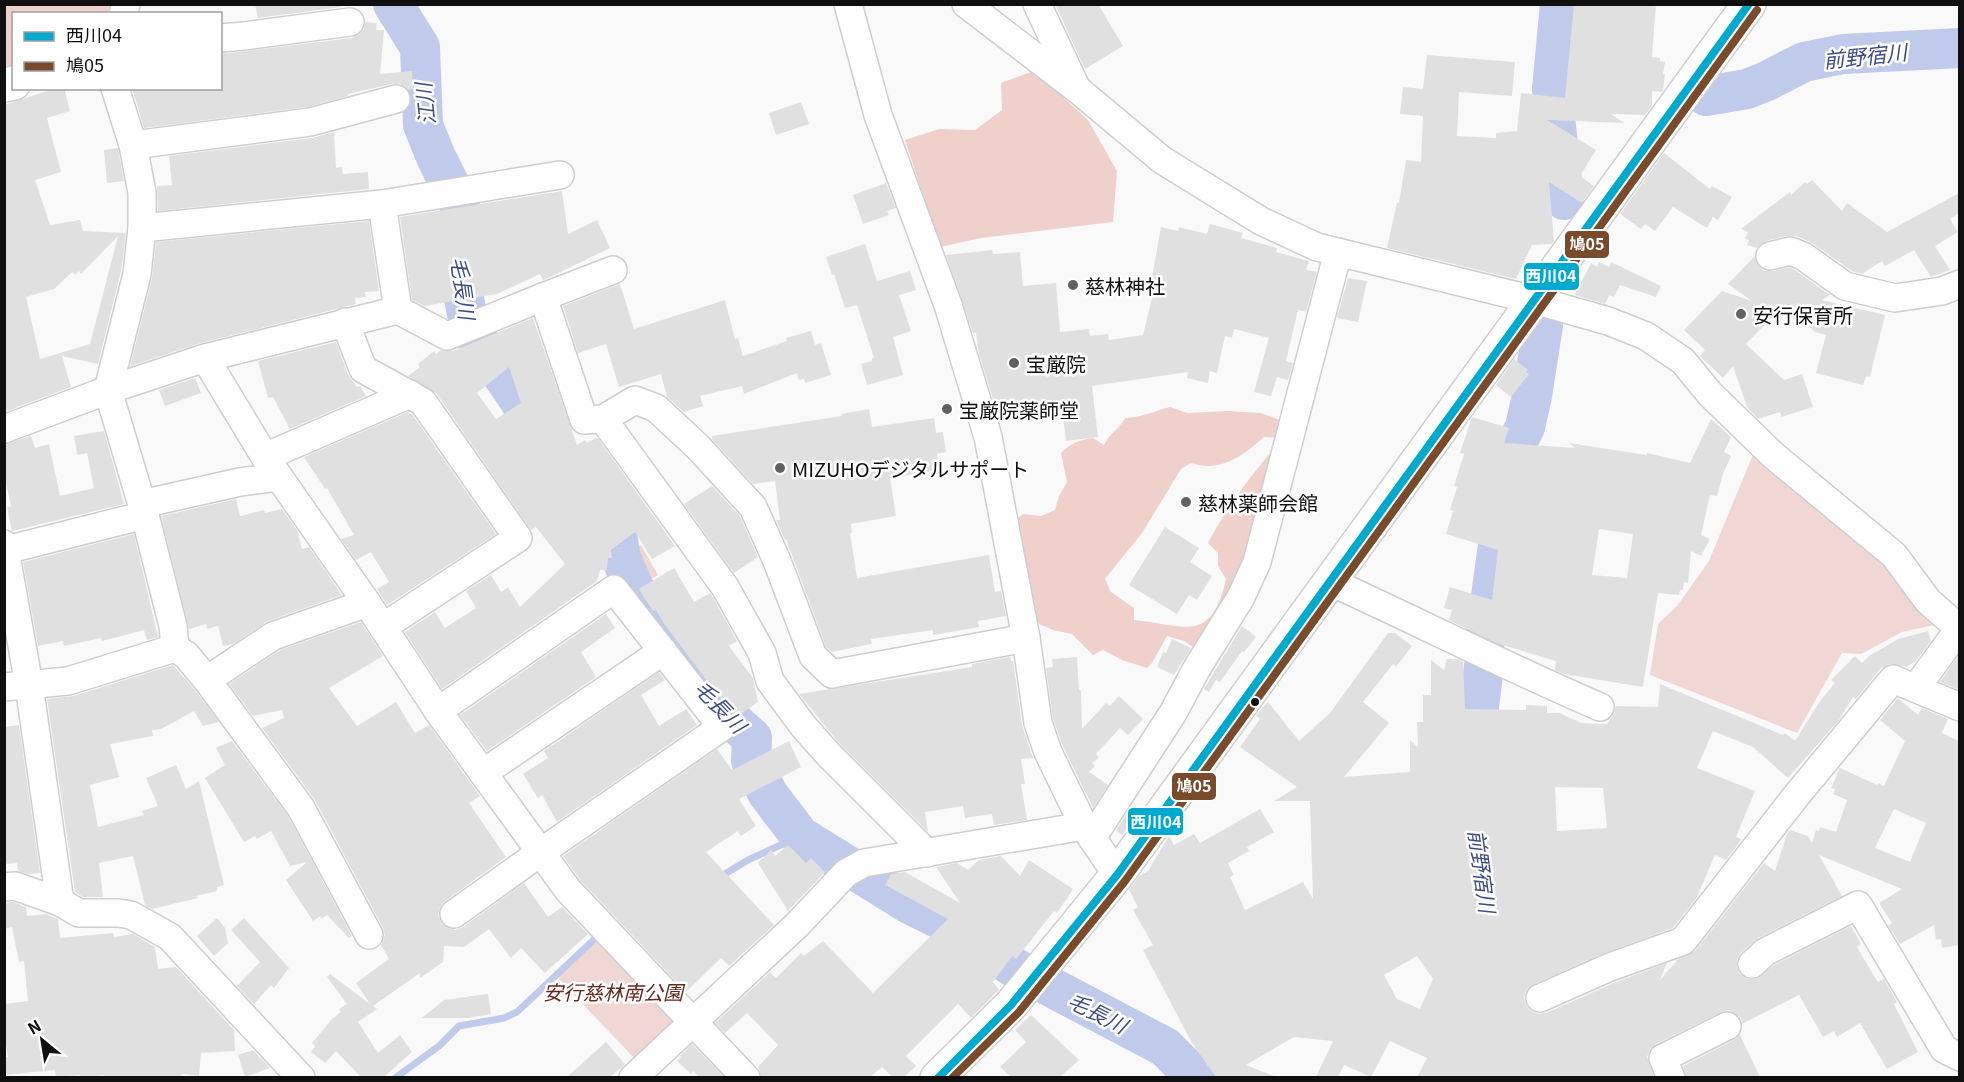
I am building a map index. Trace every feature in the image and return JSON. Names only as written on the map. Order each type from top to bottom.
[{"type":"main road","points":[[937,1077],[978,1039],[1019,995],[1117,875],[1749,4]]},
{"type":"street","points":[[848,4],[878,115],[948,305],[988,437],[1026,638],[1038,723],[1048,752],[1088,832],[1117,875]]},
{"type":"street","points":[[966,4],[1077,89],[1172,166],[1261,221],[1317,247],[1534,300],[1608,321],[1646,336],[1683,361],[1710,394],[1774,456],[1894,555],[1928,601],[1959,629],[1916,688]]},
{"type":"street","points":[[1037,4],[1077,89]]},
{"type":"street","points":[[222,38],[350,22]]},
{"type":"street","points":[[116,90],[133,145],[142,193],[142,228],[137,274],[108,390],[143,509],[172,626],[175,648]]},
{"type":"street","points":[[133,145],[310,122],[396,99]]},
{"type":"street","points":[[142,228],[382,204],[560,175]]},
{"type":"street","points":[[382,204],[398,310]]},
{"type":"street","points":[[1770,256],[1790,251],[1803,256],[1845,286],[1895,298],[1942,291],[1959,284]]},
{"type":"street","points":[[633,1077],[797,925],[846,873],[864,864],[927,853],[1088,832],[1173,712],[1241,597],[1257,562],[1338,252]]},
{"type":"street","points":[[4,429],[108,390],[205,358],[398,310],[447,336],[614,270]]},
{"type":"street","points":[[543,297],[584,420],[603,419],[635,400],[656,408],[698,447],[753,507],[777,561],[813,656],[832,674],[1026,638]]},
{"type":"street","points":[[345,322],[363,369],[423,402],[518,538],[383,627]]},
{"type":"street","points":[[205,358],[272,467],[367,603],[438,711],[568,890],[746,1077]]},
{"type":"street","points":[[60,902],[17,686],[5,547],[240,482],[410,394]]},
{"type":"street","points":[[603,419],[725,587],[762,653],[770,681],[804,727],[927,853]]},
{"type":"street","points":[[1331,582],[1443,633],[1525,675],[1600,707]]},
{"type":"street","points":[[438,711],[614,589],[722,727],[454,914]]},
{"type":"street","points":[[207,680],[273,636],[367,603]]},
{"type":"street","points":[[17,686],[68,681],[175,648],[186,655],[251,737],[301,808],[369,935]]},
{"type":"street","points":[[483,773],[663,651]]},
{"type":"street","points":[[1540,998],[1610,967],[1683,941],[1796,796],[1893,679],[1959,707]]},
{"type":"street","points":[[4,887],[15,886],[60,902],[79,914],[131,915],[170,937],[301,1077]]},
{"type":"street","points":[[1752,964],[1765,952],[1858,905],[1944,1049],[1959,1057]]},
{"type":"street","points":[[1671,1077],[1663,1058],[1728,1026]]},
{"type":"green space","points":[[1754,452],[1886,564],[1935,625],[1902,632],[1861,654],[1842,653],[1797,733],[1650,675],[1658,624],[1677,606],[1709,561]]},
{"type":"green space","points":[[641,545],[658,575],[641,586],[628,553]]},
{"type":"green space","name":"安行慈林南公園","points":[[601,935],[679,1018],[637,1061],[556,976]]},
{"type":"shaded area","points":[[4,5],[117,5],[114,12],[12,12],[12,67],[5,65]]},
{"type":"shaded area","points":[[1034,71],[1088,120],[1117,171],[1113,222],[981,238],[940,247],[905,140],[939,129],[975,130],[1002,110],[1001,83]]},
{"type":"shaded area","points":[[1170,407],[1187,413],[1228,411],[1261,413],[1288,423],[1285,438],[1264,437],[1230,461],[1212,466],[1191,463],[1181,469],[1142,533],[1105,579],[1111,592],[1134,608],[1134,620],[1182,627],[1204,622],[1220,600],[1226,579],[1218,566],[1218,553],[1208,543],[1238,494],[1275,447],[1257,543],[1199,651],[1184,641],[1167,636],[1147,668],[1122,660],[1103,650],[1093,655],[1072,634],[1039,624],[1031,611],[1013,522],[1023,514],[1041,516],[1055,510],[1059,496],[1067,482],[1061,453],[1068,447],[1079,441],[1093,438],[1104,445],[1125,418]]},
{"type":"building","points":[[255,4],[340,4],[341,7],[258,18]]},
{"type":"building","points":[[1055,4],[1098,4],[1123,46],[1085,69]]},
{"type":"building","points":[[1574,4],[1656,4],[1652,57],[1660,58],[1660,61],[1665,62],[1663,74],[1665,74],[1663,90],[1662,92],[1652,91],[1652,106],[1645,115],[1611,114],[1624,123],[1547,120],[1596,150],[1580,176],[1594,186],[1582,203],[1549,182],[1554,241],[1552,244],[1532,245],[1516,279],[1387,248],[1397,202],[1399,203],[1406,160],[1421,162],[1423,116],[1400,114],[1403,87],[1423,89],[1427,55],[1515,62],[1512,96],[1459,92],[1457,136],[1496,138],[1496,133],[1517,131],[1521,93],[1565,98]]},
{"type":"building","points":[[365,22],[377,23],[376,30],[384,30],[380,74],[412,71],[413,89],[408,90],[401,84],[392,84],[348,94],[348,96],[307,107],[144,128],[133,90],[222,90],[222,54],[352,38],[364,29]]},
{"type":"building","points":[[50,90],[65,90],[70,111],[47,118],[61,172],[35,180],[50,225],[80,220],[83,231],[126,233],[121,271],[98,364],[62,356],[71,387],[4,412],[4,105]],"holes":[[[118,236],[90,344],[40,359],[26,297],[54,289],[72,272],[75,275],[79,271],[81,274]]]},
{"type":"building","points":[[801,102],[809,124],[776,135],[769,113]]},
{"type":"building","points":[[334,132],[336,168],[342,167],[343,174],[368,172],[369,189],[158,211],[157,186],[172,185],[169,156],[312,138]]},
{"type":"building","points":[[118,148],[124,181],[107,183],[104,150]]},
{"type":"building","points":[[1664,153],[1710,189],[1712,186],[1732,197],[1718,220],[1713,217],[1707,228],[1673,207],[1655,231],[1645,224],[1641,229],[1620,214]]},
{"type":"building","points":[[1812,180],[1842,211],[1847,203],[1887,232],[1959,193],[1959,213],[1950,219],[1958,232],[1935,246],[1950,270],[1931,277],[1914,250],[1885,266],[1882,261],[1862,274],[1852,271],[1812,243],[1796,236],[1766,241],[1757,248],[1747,245],[1749,240],[1745,239],[1748,232],[1741,229],[1790,192],[1791,195],[1805,182],[1807,184]]},
{"type":"building","points":[[886,183],[896,208],[887,211],[889,215],[863,224],[853,195]]},
{"type":"building","points":[[562,191],[568,234],[597,220],[610,248],[548,278],[543,280],[540,274],[497,294],[424,306],[412,300],[400,217]]},
{"type":"building","points":[[369,221],[379,291],[365,292],[366,297],[355,298],[356,304],[201,343],[130,366],[152,278],[156,242]]},
{"type":"building","points":[[1210,224],[1243,233],[1241,238],[1277,248],[1276,252],[1309,261],[1306,270],[1317,272],[1306,312],[1298,310],[1286,361],[1293,363],[1288,380],[1277,377],[1271,396],[1254,392],[1269,338],[1234,329],[1232,338],[1225,336],[1217,373],[1210,371],[1208,383],[1187,378],[1188,372],[1092,386],[1098,437],[1066,441],[1062,408],[1004,417],[1002,408],[996,409],[979,354],[976,333],[973,333],[946,255],[992,250],[993,254],[1020,252],[1023,286],[1056,283],[1060,332],[1089,329],[1090,336],[1108,334],[1109,340],[1143,335],[1153,294],[1149,293],[1161,227],[1178,231],[1179,227],[1207,234]]},
{"type":"building","points":[[865,244],[877,281],[910,271],[916,290],[899,295],[911,331],[893,337],[903,375],[867,385],[861,364],[872,361],[874,358],[857,305],[845,308],[826,257]]},
{"type":"building","points":[[1755,256],[1758,266],[1765,271],[1789,267],[1795,270],[1830,295],[1822,300],[1885,315],[1870,377],[1866,376],[1863,385],[1816,373],[1826,335],[1815,332],[1785,304],[1746,344],[1784,380],[1802,374],[1813,407],[1781,417],[1780,412],[1758,419],[1747,407],[1733,366],[1723,378],[1700,356],[1705,350],[1684,330],[1722,291],[1752,301],[1728,284]]},
{"type":"building","points":[[1599,262],[1609,267],[1611,262],[1661,286],[1656,297],[1620,285],[1614,297],[1609,295],[1605,304],[1575,295],[1591,263],[1597,267]]},
{"type":"building","points":[[1348,278],[1367,281],[1358,322],[1337,318]]},
{"type":"building","points":[[620,284],[634,329],[725,300],[735,339],[738,338],[743,356],[787,341],[786,338],[811,331],[815,345],[821,343],[831,375],[805,383],[804,379],[799,380],[797,373],[744,394],[742,386],[700,396],[703,406],[684,412],[667,397],[661,374],[619,387],[606,344],[578,353],[563,306]]},
{"type":"building","points":[[533,318],[577,445],[585,440],[587,443],[597,437],[675,546],[652,559],[635,532],[611,550],[612,558],[608,558],[607,570],[600,570],[597,581],[442,689],[405,632],[435,612],[445,628],[476,608],[466,591],[491,575],[501,592],[508,587],[520,607],[565,564],[536,527],[531,530],[436,393],[408,376],[420,367],[418,364],[434,351],[436,354],[441,350],[453,351]],"holes":[[[509,367],[521,403],[496,419],[477,393]]]},
{"type":"building","points":[[336,342],[348,375],[357,387],[360,386],[366,396],[290,429],[273,397],[268,398],[258,361]]},
{"type":"building","points":[[1514,359],[1528,370],[1526,372],[1529,374],[1511,397],[1496,385]]},
{"type":"building","points":[[195,378],[201,393],[165,406],[159,390]]},
{"type":"building","points":[[869,409],[872,427],[934,418],[936,433],[943,432],[946,452],[937,454],[939,470],[890,478],[896,516],[851,524],[852,533],[850,533],[857,578],[989,555],[995,592],[1001,591],[1006,616],[978,621],[979,627],[933,635],[933,630],[871,639],[872,644],[832,652],[826,647],[786,539],[776,520],[780,520],[775,481],[753,484],[712,439],[712,436],[842,416],[841,414]]},
{"type":"building","points":[[408,412],[412,414],[496,534],[387,605],[377,589],[389,582],[371,552],[356,560],[341,539],[354,535],[327,488],[325,489],[304,457]]},
{"type":"building","points":[[1472,417],[1509,428],[1504,443],[1575,448],[1569,443],[1647,455],[1647,453],[1690,463],[1711,419],[1731,437],[1724,452],[1731,456],[1717,496],[1710,495],[1701,535],[1710,539],[1701,556],[1691,551],[1688,583],[1684,582],[1683,590],[1680,590],[1679,595],[1658,593],[1643,687],[1564,674],[1555,670],[1556,661],[1496,643],[1449,620],[1452,610],[1444,608],[1450,587],[1492,600],[1498,550],[1446,534],[1457,487],[1454,486],[1464,454],[1460,453]],"holes":[[[1599,529],[1633,534],[1627,578],[1592,575]]]},
{"type":"building","points":[[104,431],[124,504],[12,531],[7,507],[11,506],[4,474],[4,444],[31,436],[35,448],[49,444],[60,496],[94,488],[87,453],[77,455],[74,436]]},
{"type":"building","points":[[712,486],[740,516],[758,557],[734,573],[684,504]]},
{"type":"building","points":[[236,499],[240,516],[264,510],[265,513],[282,509],[297,530],[302,549],[309,547],[342,595],[268,621],[233,644],[223,646],[218,626],[207,629],[206,624],[189,629],[161,516]]},
{"type":"building","points":[[1165,527],[1199,548],[1190,562],[1212,576],[1197,600],[1189,595],[1177,614],[1129,585]]},
{"type":"building","points":[[134,534],[158,637],[147,640],[144,630],[102,641],[101,638],[64,646],[63,641],[38,646],[23,562]]},
{"type":"building","points":[[674,568],[694,602],[710,593],[737,641],[729,646],[753,678],[758,702],[735,718],[656,610],[653,611],[639,589]]},
{"type":"building","points":[[606,614],[615,628],[581,652],[596,677],[487,751],[460,715]]},
{"type":"building","points":[[361,622],[383,656],[329,688],[357,726],[396,702],[415,733],[429,725],[480,796],[469,803],[506,857],[444,902],[438,915],[442,924],[456,930],[463,927],[524,883],[548,917],[562,907],[588,934],[545,973],[521,948],[511,958],[489,929],[464,947],[444,946],[443,962],[420,978],[420,973],[373,1006],[377,1009],[358,1022],[378,1053],[400,1035],[412,1052],[384,1077],[361,1077],[336,1051],[325,1063],[311,1052],[315,1046],[312,1043],[341,1012],[339,1009],[347,1004],[327,977],[330,974],[370,1004],[356,983],[389,959],[381,945],[385,935],[315,800],[262,728],[284,718],[282,710],[253,716],[229,684],[280,650]]},
{"type":"building","points":[[1242,626],[1256,637],[1244,652],[1242,651],[1220,682],[1216,680],[1209,692],[1204,689]]},
{"type":"building","points":[[1928,631],[1931,641],[1915,662],[1906,667],[1890,664],[1881,668],[1856,699],[1853,697],[1839,720],[1788,778],[1753,747],[1713,731],[1697,768],[1755,791],[1736,837],[1741,839],[1739,843],[1726,860],[1715,855],[1696,899],[1673,928],[1604,953],[1534,984],[1527,989],[1524,997],[1530,1010],[1538,1014],[1546,1013],[1616,982],[1667,963],[1660,980],[1678,959],[1695,951],[1764,863],[1775,871],[1790,830],[1808,836],[1812,843],[1816,830],[1819,831],[1820,827],[1836,832],[1847,800],[1833,794],[1835,789],[1831,788],[1840,768],[1884,786],[1905,741],[1880,720],[1898,698],[1918,715],[1922,708],[1948,719],[1942,733],[1959,741],[1959,945],[1942,948],[1941,939],[1936,940],[1934,925],[1900,944],[1888,925],[1892,923],[1879,903],[1902,889],[1819,855],[1842,896],[1758,938],[1737,959],[1740,974],[1747,979],[1756,979],[1774,965],[1851,926],[1861,944],[1857,947],[1874,976],[1878,982],[1884,979],[1897,1002],[1894,1004],[1918,1052],[1887,1069],[1860,1023],[1837,1037],[1834,1031],[1823,1037],[1799,995],[1742,1024],[1741,1018],[1735,1013],[1729,1010],[1721,1012],[1656,1044],[1650,1049],[1647,1057],[1654,1077],[1417,1077],[1427,1058],[1390,1041],[1371,1077],[1344,1065],[1338,1077],[1316,1077],[1333,1041],[1294,1037],[1246,1065],[1276,1077],[1216,1077],[1192,1043],[1143,950],[1153,945],[1133,910],[1138,907],[1129,890],[1139,876],[1148,871],[1169,836],[1174,845],[1194,834],[1200,843],[1260,809],[1274,832],[1247,847],[1249,851],[1228,863],[1234,875],[1230,877],[1245,910],[1303,882],[1313,899],[1310,801],[1274,801],[1297,787],[1240,747],[1260,719],[1256,715],[1268,702],[1299,741],[1330,713],[1388,633],[1395,633],[1412,646],[1396,667],[1393,664],[1363,702],[1389,723],[1344,777],[1410,772],[1410,740],[1418,747],[1417,722],[1423,722],[1423,695],[1431,695],[1431,660],[1444,670],[1447,659],[1458,659],[1463,662],[1465,709],[1526,710],[1526,705],[1547,706],[1547,713],[1560,713],[1581,723],[1607,724],[1616,706],[1658,707],[1660,684],[1783,735],[1785,733],[1795,741],[1820,701],[1835,683],[1831,680],[1855,656],[1862,663],[1869,656],[1898,639]],"holes":[[[1555,787],[1603,788],[1607,828],[1557,831]],[[1894,809],[1926,823],[1910,862],[1875,848]],[[1417,956],[1433,979],[1420,1009],[1397,999],[1384,975]]]},
{"type":"building","points":[[1172,639],[1191,648],[1174,675],[1157,667]]},
{"type":"building","points":[[1959,655],[1959,690],[1940,682]]},
{"type":"building","points":[[1010,657],[1013,661],[1022,725],[1033,758],[1021,759],[1025,784],[1021,784],[1027,820],[994,825],[992,814],[965,818],[963,806],[925,812],[928,832],[840,744],[799,694],[972,667],[972,664]]},
{"type":"building","points":[[1077,657],[1082,729],[1106,703],[1110,706],[1119,696],[1143,719],[1128,735],[1120,728],[1096,754],[1099,758],[1092,763],[1095,766],[1089,772],[1108,785],[1093,808],[1063,746],[1053,719],[1046,668],[1053,667],[1052,659]]},
{"type":"building","points":[[173,665],[219,722],[203,726],[194,711],[161,729],[152,730],[153,736],[110,744],[119,777],[90,785],[98,827],[144,815],[142,811],[158,806],[146,778],[176,765],[186,789],[199,781],[224,885],[217,887],[217,891],[196,896],[198,898],[152,909],[145,905],[133,856],[99,863],[103,897],[83,897],[75,892],[47,699],[73,696]]},
{"type":"building","points":[[659,672],[665,680],[641,695],[659,726],[686,709],[697,725],[557,822],[542,795],[538,798],[523,774],[548,758],[544,751]]},
{"type":"building","points":[[19,725],[40,873],[28,874],[18,871],[17,863],[4,864],[4,727]]},
{"type":"building","points":[[232,741],[288,816],[352,936],[349,938],[327,915],[321,919],[320,916],[313,921],[286,880],[307,862],[290,866],[271,831],[257,839],[255,836],[244,842],[205,778],[225,765],[216,748]]},
{"type":"building","points":[[789,741],[801,767],[739,799],[756,826],[741,836],[738,831],[706,852],[774,925],[729,966],[721,958],[686,992],[580,880],[563,856],[717,749],[732,770]]},
{"type":"building","points":[[1128,811],[1136,816],[1122,835],[1116,831]]},
{"type":"building","points":[[788,845],[806,863],[811,858],[825,872],[788,911],[758,863],[771,850],[775,856]]},
{"type":"building","points":[[1001,856],[1020,876],[1029,860],[1073,889],[1057,913],[1054,911],[1016,959],[1012,956],[993,982],[999,990],[971,1018],[958,1004],[906,1056],[916,1066],[904,1077],[893,1077],[882,1067],[870,1077],[761,1077],[758,1067],[778,1045],[747,1013],[725,1033],[715,1023],[770,972],[776,978],[801,953],[804,956],[823,941],[873,993],[948,919],[885,885],[891,874],[905,872],[960,903],[936,867],[957,863],[968,870],[979,860]]},
{"type":"building","points":[[13,902],[26,907],[27,916],[46,914],[58,919],[60,938],[113,933],[114,937],[133,934],[155,947],[158,969],[176,967],[234,1030],[235,1051],[201,1053],[199,1076],[182,1074],[181,1077],[104,1077],[104,1075],[80,1077],[80,1075],[56,1077],[55,1070],[4,1075],[4,1058],[8,1057],[4,1031],[4,1004],[28,1001],[24,961],[19,962],[12,927],[4,929],[4,903]]},
{"type":"building","points":[[217,918],[225,928],[228,943],[214,956],[197,936]]},
{"type":"building","points":[[244,918],[289,968],[274,988],[271,985],[254,1004],[237,986],[260,962],[231,930]]},
{"type":"building","points":[[488,994],[491,1014],[468,1018],[422,1018],[444,1000]]},
{"type":"building","points":[[1031,1015],[1079,1060],[1060,1077],[1011,1077],[1000,1067],[1026,1042],[1015,1030]]},
{"type":"building","points":[[1740,1035],[1760,1077],[1686,1077],[1683,1066]]},
{"type":"building","points":[[606,1042],[625,1064],[622,1067],[610,1077],[567,1077]]},
{"type":"building","points":[[692,1044],[724,1077],[699,1077],[693,1071],[691,1074],[677,1061]]},
{"type":"building","points":[[253,1050],[270,1068],[245,1077],[238,1055]]},
{"type":"waterway","name":"毛長川","points":[[393,4],[420,47],[423,125],[460,205],[457,264],[470,329],[518,398],[538,433],[546,431],[553,440]]},
{"type":"waterway","points":[[1552,89],[1560,4]]},
{"type":"waterway","name":"前野宿川","points":[[1706,96],[1747,89],[1804,62],[1843,54],[1960,48]]},
{"type":"waterway","name":"前野宿川","points":[[1564,200],[1552,89],[1620,92]]},
{"type":"waterway","name":"前野宿川","points":[[1485,641],[1499,537],[1515,447],[1525,427],[1543,325]]},
{"type":"waterway","name":"毛長川","points":[[598,494],[605,502],[616,528],[621,558],[634,588],[685,667],[721,710],[752,738],[751,761],[768,794],[800,836],[911,905],[946,922],[1013,967],[1165,1047],[1196,1078]]},
{"type":"waterway","name":"前野宿川","points":[[1472,764],[1484,666]]},
{"type":"waterway","points":[[720,877],[748,860],[800,836]]},
{"type":"waterway","points":[[395,1078],[439,1046],[459,1026],[504,1018],[517,1012],[602,932]]},
{"type":"transit line","name":"西川04","points":[[938,1078],[1011,1005],[1117,875],[1749,4]]},
{"type":"transit line","name":"鳩05","points":[[952,1078],[1019,1012],[1125,881],[1757,10]]},
{"type":"place","name":"慈林神社","points":[[1073,285]]},
{"type":"place","name":"安行保育所","points":[[1741,314]]},
{"type":"place","name":"宝厳院","points":[[1014,363]]},
{"type":"place","name":"宝厳院薬師堂","points":[[947,409]]},
{"type":"place","name":"MIZUHOデジタルサポート","points":[[780,468]]},
{"type":"place","name":"慈林薬師会館","points":[[1186,502]]},
{"type":"water label","name":"江川","points":[[424,104]]}]
